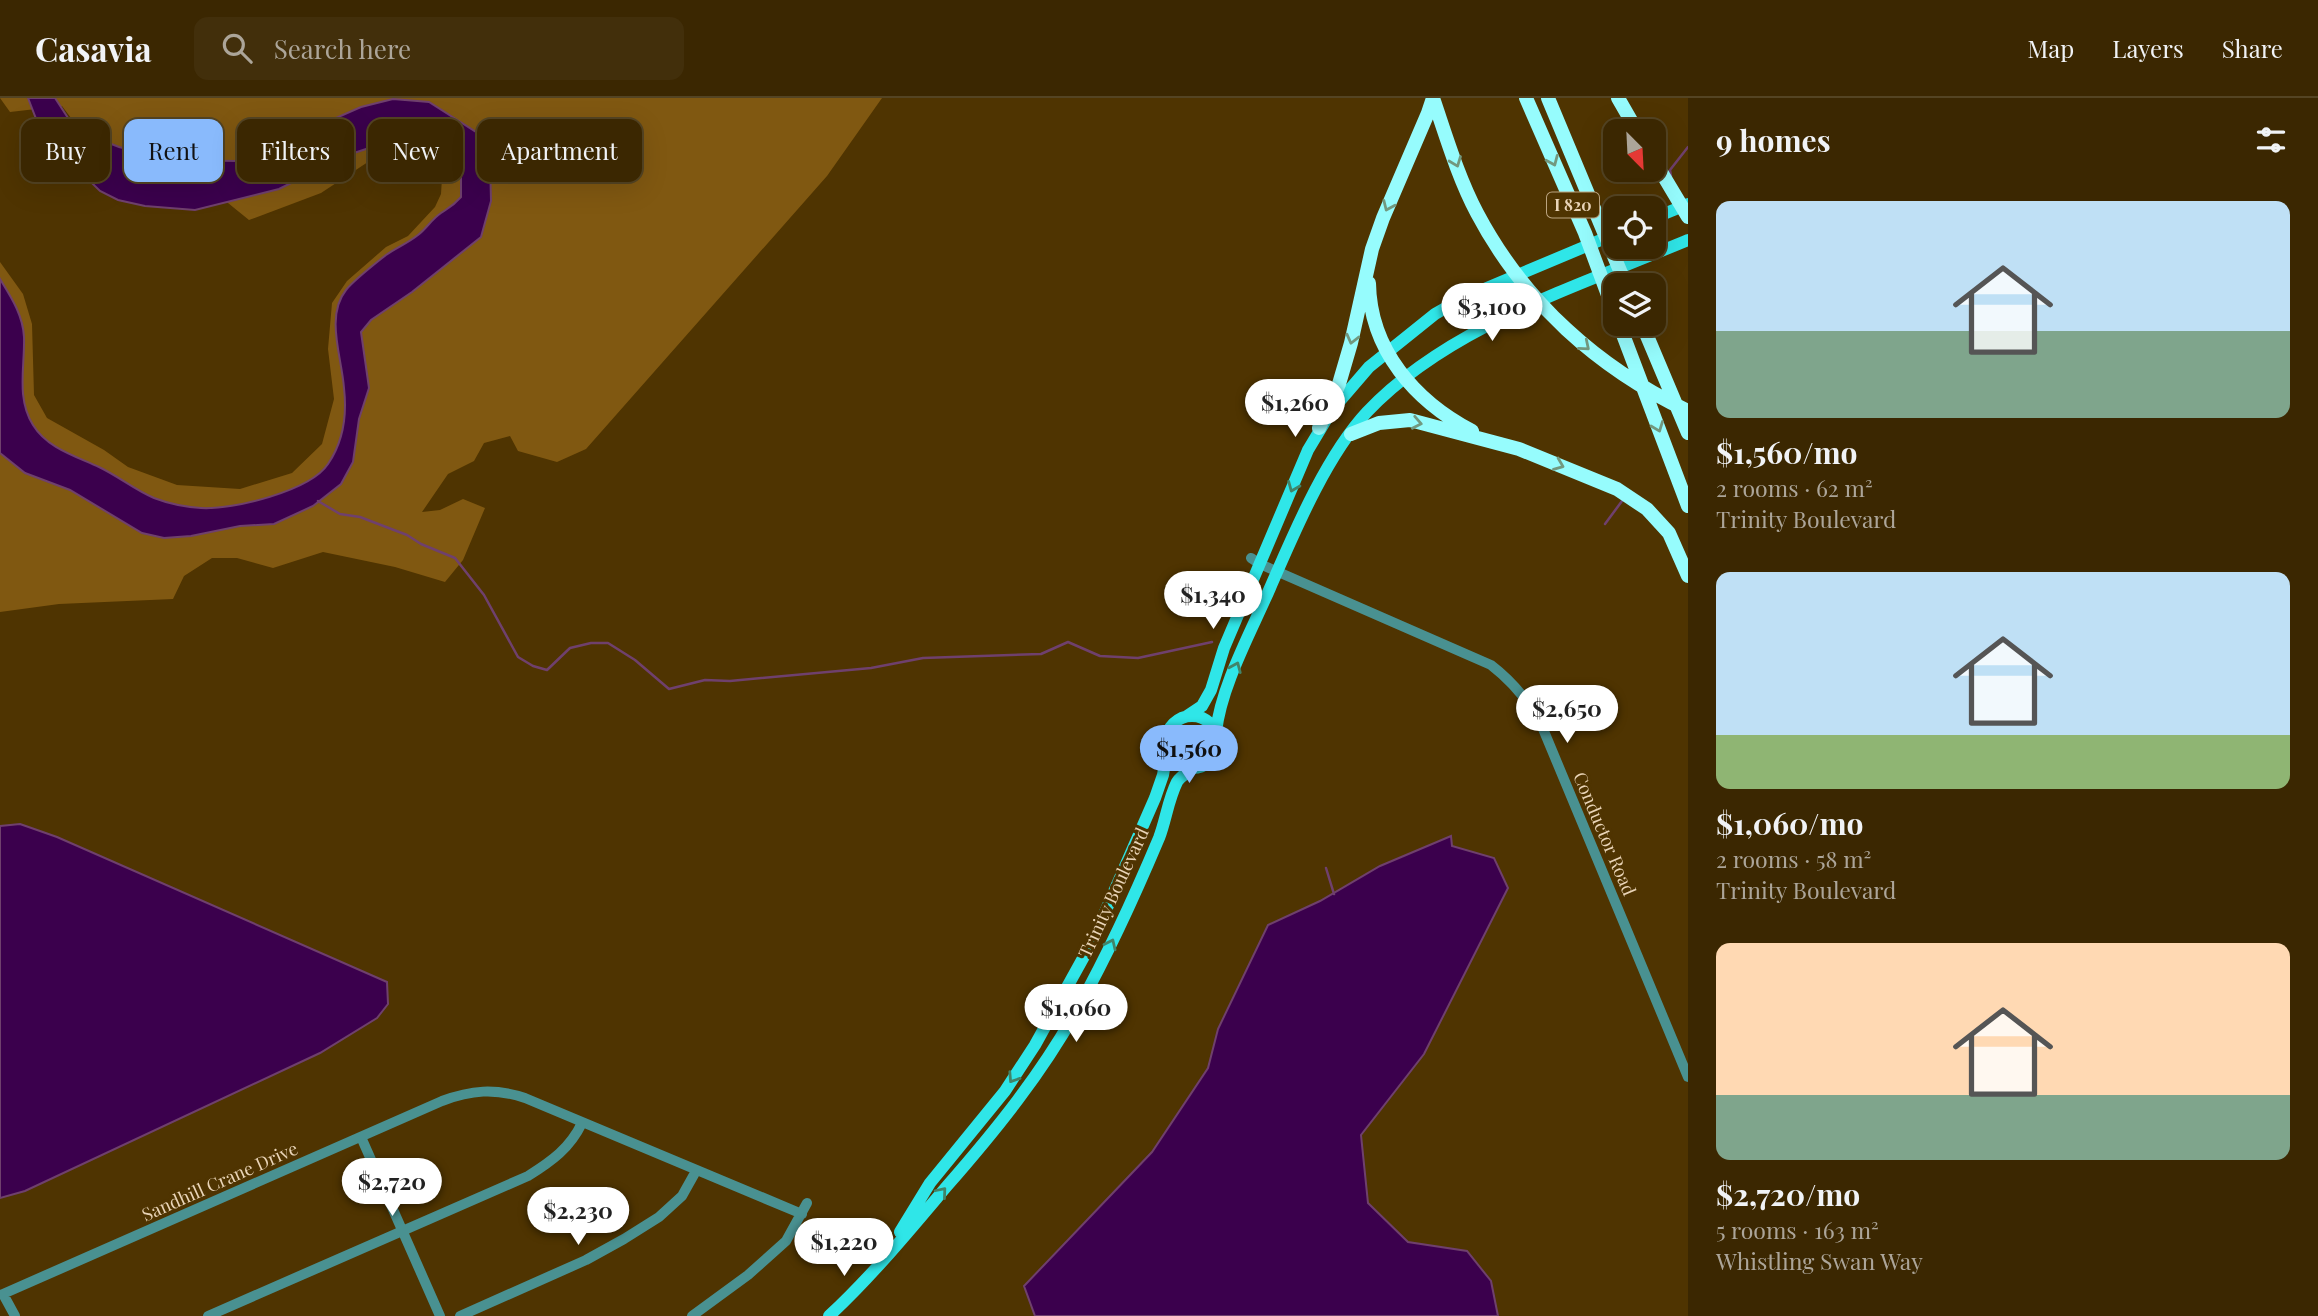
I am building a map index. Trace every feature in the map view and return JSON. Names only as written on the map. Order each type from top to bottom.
[{"type":"highway","points":[[1320,428],[1339,384],[1351,343],[1372,248],[1433,98]]},
{"type":"highway","points":[[1433,98],[1476,210],[1523,284],[1556,321],[1587,349],[1624,377],[1688,411]]},
{"type":"highway","name":"I 820","points":[[1526,98],[1585,233],[1603,282]]},
{"type":"highway","name":"I 820","points":[[1548,98],[1621,273]]},
{"type":"highway","points":[[1618,98],[1630,119]]},
{"type":"highway","points":[[1666,180],[1688,217]]},
{"type":"highway","points":[[1372,248],[1369,295],[1374,323],[1386,352],[1404,379],[1439,411],[1494,443]]},
{"type":"highway","points":[[1624,336],[1688,512]]},
{"type":"highway","points":[[1647,336],[1688,433]]},
{"type":"highway","points":[[1352,434],[1379,423],[1410,420],[1520,449],[1617,489],[1635,499],[1669,533],[1688,576]]},
{"type":"main road","points":[[1666,213],[1688,204]]},
{"type":"main road","name":"Trinity Boulevard","points":[[882,1263],[930,1183],[1005,1091],[1069,987],[1092,942],[1155,798],[1163,775],[1169,729],[1177,721],[1197,710],[1207,698],[1255,561],[1308,450],[1332,410],[1369,367],[1444,309],[1603,239]]},
{"type":"main road","name":"Trinity Boulevard","points":[[829,1316],[882,1263],[986,1141],[1052,1052],[1079,1007],[1160,837],[1180,778],[1193,768],[1207,764],[1215,755],[1218,744],[1216,732],[1223,697],[1277,571],[1331,460],[1366,414],[1404,379],[1446,348],[1569,289],[1688,240]]},
{"type":"main road","points":[[1187,716],[1205,719],[1216,732]]},
{"type":"main road","points":[[1167,752],[1177,764],[1193,768]]},
{"type":"street","name":"Conductor Road","points":[[1255,561],[1491,665],[1519,690],[1541,724],[1688,1077]]},
{"type":"street","name":"Sandhill Crane Drive","points":[[15,1316],[3,1294],[442,1101],[484,1090],[525,1098],[802,1214]]},
{"type":"street","points":[[208,1316],[528,1176],[554,1160],[567,1147],[582,1123]]},
{"type":"street","points":[[361,1138],[440,1316]]},
{"type":"street","points":[[460,1316],[586,1260],[624,1239],[659,1217],[682,1196],[696,1171]]},
{"type":"street","points":[[693,1316],[722,1296],[777,1250],[786,1241],[807,1203]]},
{"type":"shaded area","points":[[0,98],[882,98],[827,176],[586,449],[557,462],[518,451],[510,436],[484,443],[474,461],[448,474],[422,512],[440,510],[463,499],[485,508],[463,560],[445,582],[395,567],[323,552],[273,568],[237,558],[212,558],[184,576],[173,599],[59,604],[0,612],[0,262],[23,294],[32,324],[34,395],[47,418],[104,450],[128,467],[177,485],[240,489],[292,473],[322,444],[334,399],[328,349],[332,303],[347,281],[386,247],[408,236],[435,207],[441,194],[442,182],[463,182],[463,119],[368,119],[368,162],[354,171],[354,119],[237,119],[237,182],[338,182],[321,193],[249,220],[207,186],[196,182],[223,182],[223,119],[124,119],[124,157],[110,152],[110,119],[72,119],[62,106],[10,112]]},
{"type":"shaded area","points":[[28,98],[55,98],[69,119],[36,119]]},
{"type":"shaded area","points":[[393,99],[429,102],[456,119],[368,119],[368,148],[354,153],[354,119],[334,119],[361,107]]},
{"type":"shaded area","points":[[463,124],[477,133],[477,182],[491,182],[491,201],[481,237],[412,292],[371,320],[361,332],[369,388],[359,419],[353,462],[341,484],[313,506],[274,524],[240,526],[191,536],[164,538],[142,533],[70,490],[25,473],[0,453],[0,279],[16,306],[23,329],[22,382],[28,415],[46,440],[147,495],[195,507],[232,506],[270,497],[305,483],[328,464],[343,428],[344,388],[336,338],[340,300],[354,281],[386,255],[418,235],[461,197]]},
{"type":"shaded area","points":[[110,144],[124,148],[124,182],[223,182],[223,161],[237,161],[237,182],[293,182],[279,189],[195,210],[145,206],[118,200],[100,191],[91,182],[110,182]]},
{"type":"shaded area","points":[[20,824],[57,837],[387,982],[388,1004],[377,1018],[320,1053],[25,1191],[0,1198],[0,826]]},
{"type":"shaded area","points":[[1451,836],[1452,846],[1494,858],[1508,888],[1424,1054],[1361,1135],[1368,1203],[1408,1242],[1467,1251],[1491,1281],[1498,1316],[1035,1316],[1024,1286],[1152,1152],[1208,1068],[1218,1029],[1268,925],[1320,901],[1380,866]]},
{"type":"waterway","points":[[1671,176],[1670,170],[1688,147]]},
{"type":"waterway","points":[[318,501],[340,514],[360,517],[455,558],[484,595],[518,657],[547,670],[570,648],[591,643],[608,643],[635,660],[669,689],[705,680],[730,681],[871,668],[923,658],[1041,654],[1068,642],[1100,656],[1138,658],[1212,642]]},
{"type":"waterway","points":[[1605,524],[1622,501]]},
{"type":"waterway","points":[[1326,868],[1334,894]]}]
